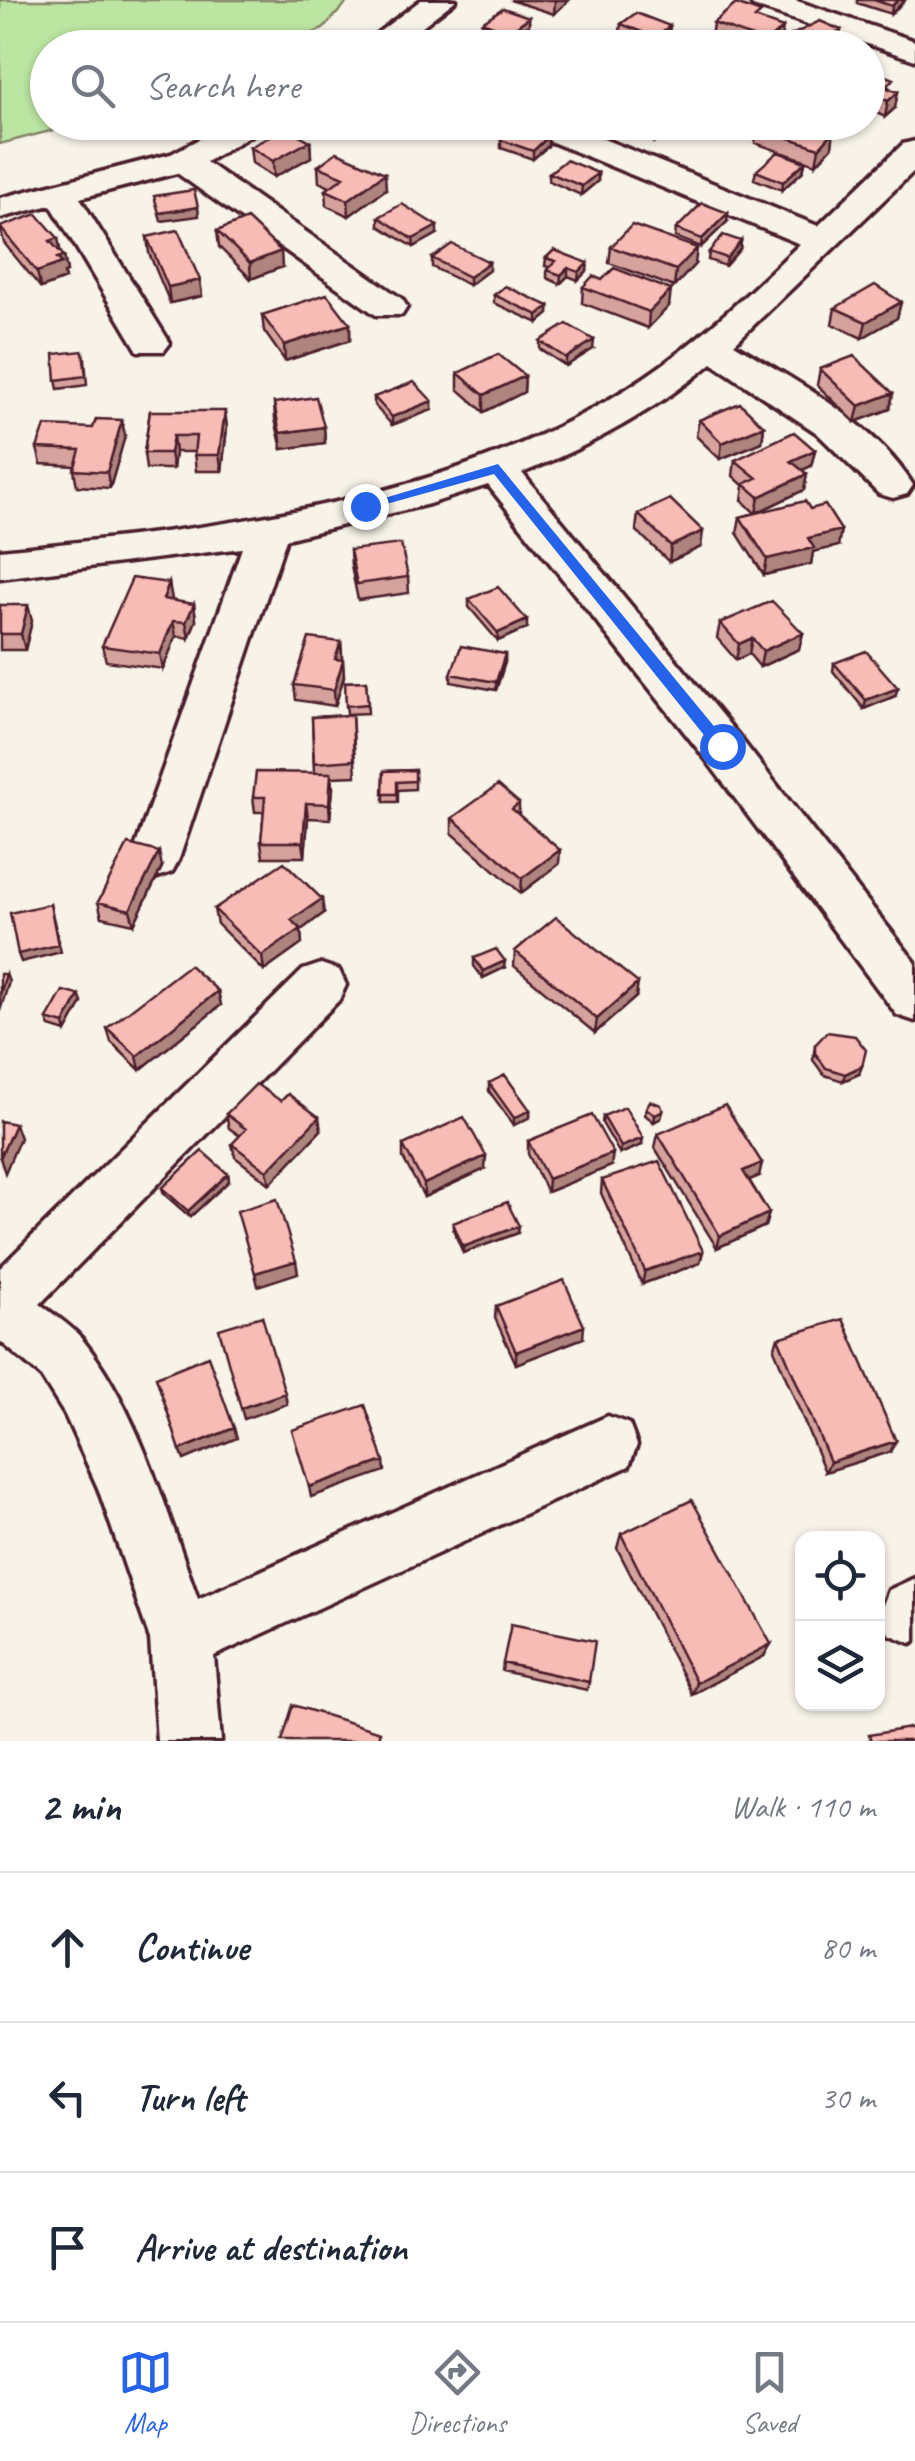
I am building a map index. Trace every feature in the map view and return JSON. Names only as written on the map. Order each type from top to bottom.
[{"type":"street","points":[[399,30],[442,0]]},
{"type":"street","points":[[764,0],[853,30]]},
{"type":"street","points":[[885,41],[915,51]]},
{"type":"street","points":[[0,208],[183,161],[222,140]]},
{"type":"street","points":[[577,140],[822,240]]},
{"type":"street","points":[[0,564],[270,526],[498,469],[599,424],[658,386],[709,345],[822,240],[889,195],[915,151]]},
{"type":"street","points":[[183,161],[388,307]]},
{"type":"street","points":[[60,194],[152,343]]},
{"type":"street","points":[[709,345],[825,417],[866,451],[892,485]]},
{"type":"street","points":[[498,469],[722,746],[915,1000]]},
{"type":"street","points":[[155,858],[270,526]]},
{"type":"street","points":[[189,1741],[190,1711],[181,1638],[125,1480],[85,1395],[60,1356],[1,1305],[321,985]]},
{"type":"street","points":[[181,1638],[608,1445]]},
{"type":"green space","points":[[0,0],[349,0],[321,30],[30,30],[30,136],[0,144]]},
{"type":"building","points":[[874,0],[898,0],[892,6]]},
{"type":"building","points":[[736,4],[761,13],[755,18],[783,28],[733,30],[713,23]]},
{"type":"building","points":[[503,8],[529,17],[512,30],[482,22]]},
{"type":"building","points":[[636,13],[670,26],[665,30],[637,30],[621,24]]},
{"type":"building","points":[[820,21],[841,30],[802,30]]},
{"type":"building","points":[[885,87],[898,92],[885,100]]},
{"type":"building","points":[[264,140],[310,141],[273,161],[250,147]]},
{"type":"building","points":[[501,140],[545,140],[533,151]]},
{"type":"building","points":[[795,140],[826,140],[819,148]]},
{"type":"building","points":[[337,152],[385,173],[348,200],[326,190],[344,177],[318,166]]},
{"type":"building","points":[[778,152],[805,162],[783,182],[756,171]]},
{"type":"building","points":[[566,160],[598,173],[582,186],[549,173]]},
{"type":"building","points":[[194,190],[198,207],[159,213],[154,196]]},
{"type":"building","points":[[702,203],[728,213],[702,239],[676,229]]},
{"type":"building","points":[[402,204],[437,226],[413,239],[379,217]]},
{"type":"building","points":[[37,214],[58,238],[50,241],[64,256],[57,258],[62,263],[37,272],[0,227]]},
{"type":"building","points":[[247,219],[281,251],[250,263],[217,231]]},
{"type":"building","points":[[632,225],[697,248],[676,270],[611,247]]},
{"type":"building","points":[[178,230],[200,280],[168,287],[147,237]]},
{"type":"building","points":[[723,235],[741,241],[727,258],[709,252]]},
{"type":"building","points":[[452,244],[489,262],[469,277],[432,258]]},
{"type":"building","points":[[554,250],[588,263],[579,272],[568,268],[561,275],[547,270],[556,261],[546,258]]},
{"type":"building","points":[[614,268],[671,290],[649,312],[583,287],[593,276],[602,280]]},
{"type":"building","points":[[875,285],[901,302],[866,322],[835,308]]},
{"type":"building","points":[[505,286],[549,306],[538,315],[494,295]]},
{"type":"building","points":[[327,294],[350,324],[284,345],[262,315]]},
{"type":"building","points":[[567,324],[594,340],[566,358],[540,341]]},
{"type":"building","points":[[83,351],[86,376],[56,380],[54,354]]},
{"type":"building","points":[[498,354],[525,376],[484,395],[458,373]]},
{"type":"building","points":[[854,356],[893,393],[859,406],[820,369]]},
{"type":"building","points":[[414,382],[432,401],[392,417],[374,397]]},
{"type":"building","points":[[316,397],[324,427],[280,433],[274,403]]},
{"type":"building","points":[[740,403],[764,426],[722,443],[699,420]]},
{"type":"building","points":[[150,411],[225,411],[219,455],[194,455],[196,436],[173,436],[170,453],[144,453]]},
{"type":"building","points":[[96,419],[122,420],[107,472],[74,470],[80,450],[37,448],[45,426],[93,428]]},
{"type":"building","points":[[794,432],[815,450],[791,461],[807,474],[759,497],[744,484],[757,478],[735,460]]},
{"type":"building","points":[[670,499],[703,531],[671,546],[638,514]]},
{"type":"building","points":[[805,501],[810,509],[825,505],[841,530],[808,538],[814,548],[767,559],[740,517]]},
{"type":"building","points":[[401,544],[408,577],[357,584],[350,550]]},
{"type":"building","points":[[132,578],[169,583],[163,599],[194,604],[186,622],[173,621],[160,654],[102,646]]},
{"type":"building","points":[[498,587],[527,620],[498,633],[469,599]]},
{"type":"building","points":[[772,601],[803,633],[763,651],[752,638],[739,644],[720,623]]},
{"type":"building","points":[[0,605],[28,605],[21,634],[0,634]]},
{"type":"building","points":[[309,638],[341,642],[335,659],[343,660],[334,690],[294,685]]},
{"type":"building","points":[[461,646],[505,654],[496,682],[451,674]]},
{"type":"building","points":[[866,651],[898,688],[866,700],[834,663]]},
{"type":"building","points":[[366,681],[368,704],[346,706],[345,682]]},
{"type":"building","points":[[352,715],[354,760],[314,763],[312,717]]},
{"type":"building","points":[[415,770],[415,781],[397,782],[397,794],[383,794],[384,771]]},
{"type":"building","points":[[256,772],[331,773],[329,804],[306,803],[303,842],[261,842],[265,797],[253,797]]},
{"type":"building","points":[[498,785],[519,803],[512,809],[560,850],[522,878],[452,818]]},
{"type":"building","points":[[128,844],[159,852],[130,910],[98,902]]},
{"type":"building","points":[[284,862],[322,899],[291,920],[301,929],[262,956],[214,909]]},
{"type":"building","points":[[50,904],[58,945],[18,954],[10,913]]},
{"type":"building","points":[[556,917],[638,983],[597,1019],[515,951]]},
{"type":"building","points":[[496,949],[505,961],[483,971],[474,958]]},
{"type":"building","points":[[189,965],[218,991],[137,1056],[107,1028]]},
{"type":"building","points":[[63,991],[79,995],[64,1024],[47,1019]]},
{"type":"building","points":[[827,1032],[855,1036],[866,1050],[862,1066],[845,1074],[826,1068],[815,1053],[815,1045]]},
{"type":"building","points":[[505,1075],[530,1110],[514,1118],[489,1083]]},
{"type":"building","points":[[256,1084],[281,1101],[288,1094],[319,1117],[267,1171],[232,1144],[246,1129],[226,1114]]},
{"type":"building","points":[[650,1101],[661,1105],[663,1111],[655,1115],[646,1108]]},
{"type":"building","points":[[725,1105],[762,1163],[743,1171],[769,1213],[720,1236],[658,1134]]},
{"type":"building","points":[[625,1107],[643,1138],[621,1147],[603,1116]]},
{"type":"building","points":[[592,1115],[613,1153],[548,1179],[528,1141]]},
{"type":"building","points":[[464,1117],[486,1156],[424,1184],[403,1145]]},
{"type":"building","points":[[0,1121],[15,1124],[0,1158]]},
{"type":"building","points":[[202,1151],[228,1174],[188,1211],[162,1188]]},
{"type":"building","points":[[659,1161],[703,1251],[645,1271],[602,1180]]},
{"type":"building","points":[[277,1199],[296,1261],[255,1273],[237,1211]]},
{"type":"building","points":[[507,1202],[519,1226],[463,1247],[453,1223]]},
{"type":"building","points":[[564,1280],[584,1326],[516,1352],[496,1306]]},
{"type":"building","points":[[262,1316],[285,1393],[241,1408],[219,1329]]},
{"type":"building","points":[[843,1319],[896,1441],[830,1462],[778,1338]]},
{"type":"building","points":[[208,1356],[234,1428],[180,1450],[156,1377]]},
{"type":"building","points":[[365,1405],[384,1461],[309,1487],[292,1430]]},
{"type":"building","points":[[692,1500],[771,1644],[696,1683],[621,1534]]},
{"type":"building","points":[[511,1624],[595,1641],[589,1682],[503,1663]]},
{"type":"building","points":[[293,1705],[380,1732],[377,1741],[282,1741]]},
{"type":"building","points":[[915,1727],[915,1741],[871,1741],[869,1735]]},
{"type":"route","points":[[365,506],[498,469],[722,746]]}]
